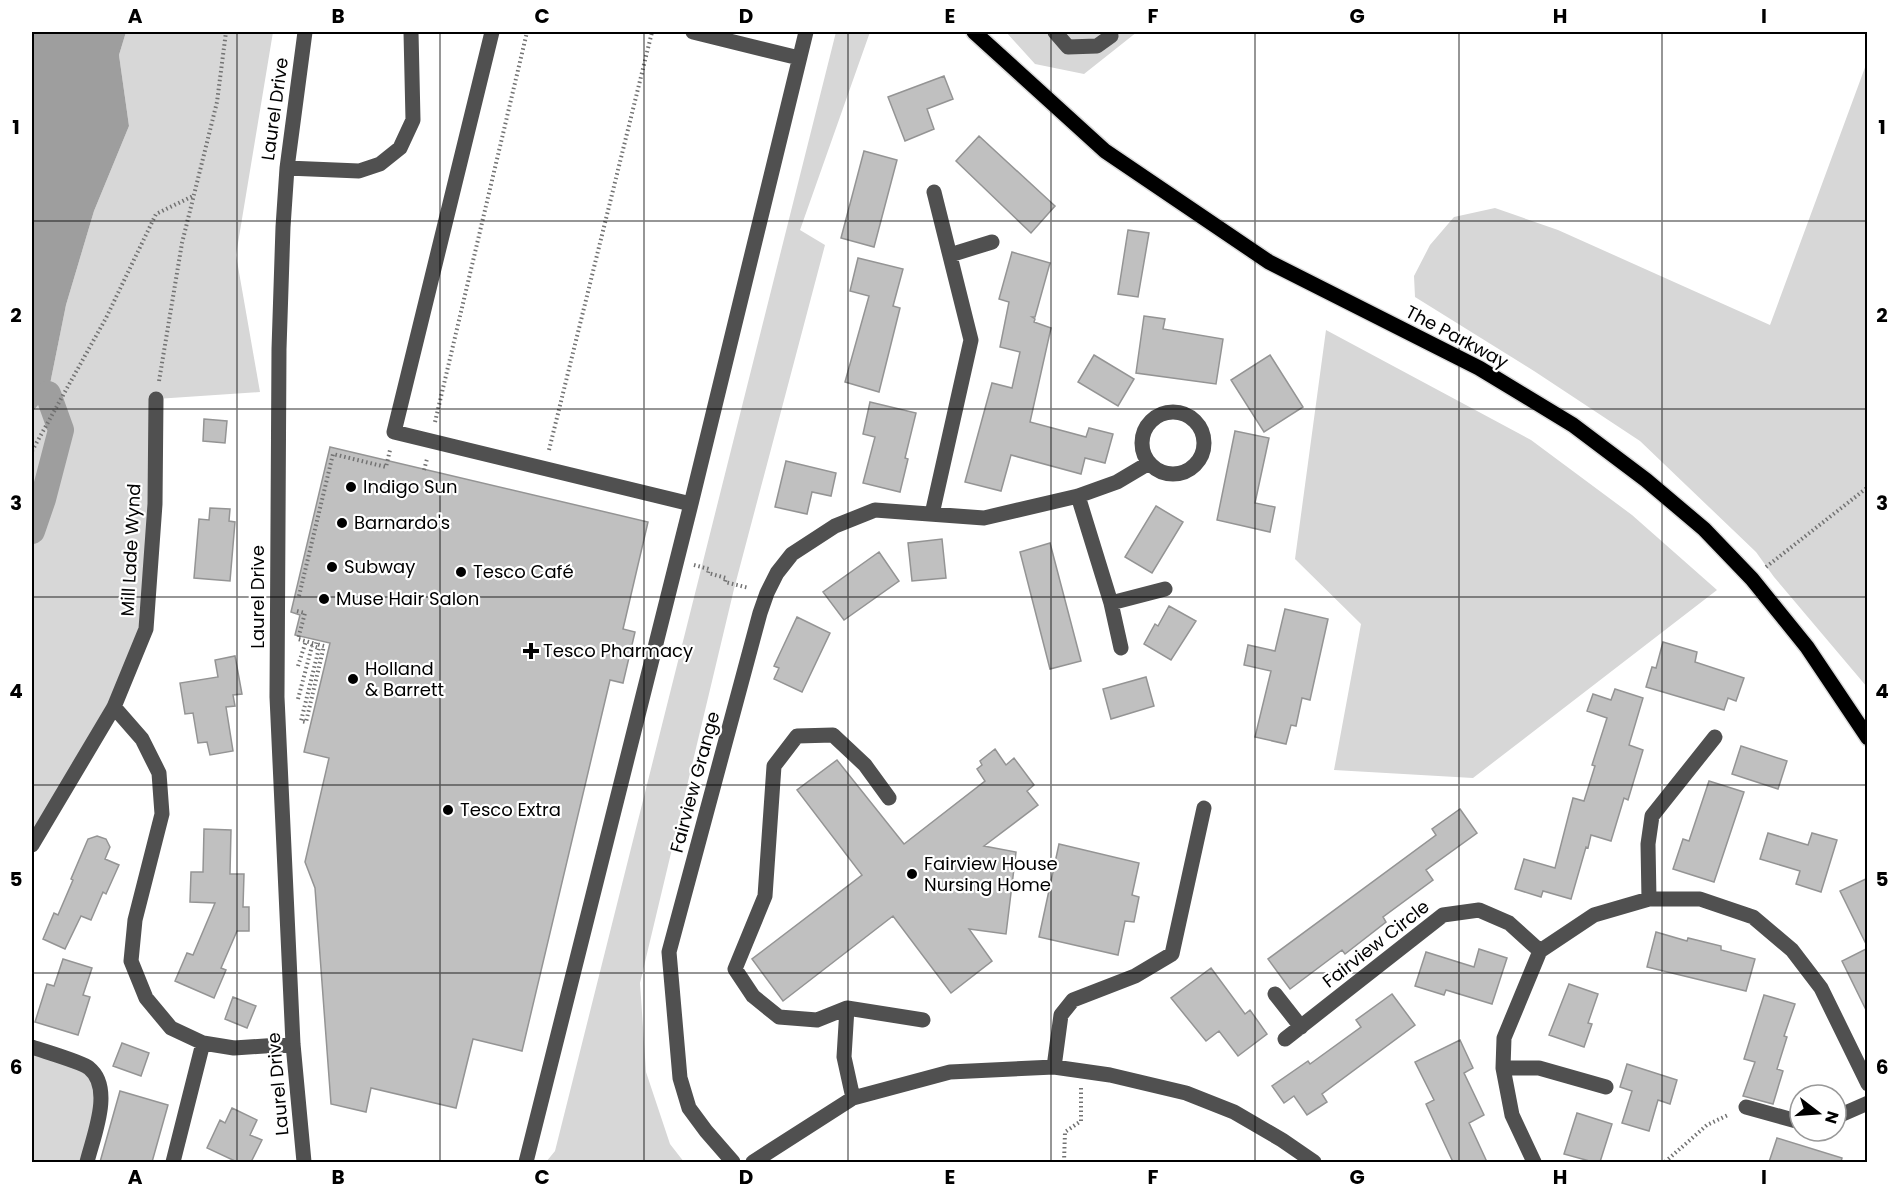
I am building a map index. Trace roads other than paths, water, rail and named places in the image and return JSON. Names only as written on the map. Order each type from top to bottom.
[{"type":"main road","name":"The Parkway","points":[[974,32],[1105,151],[1269,262],[1479,368],[1573,424],[1647,480],[1704,529],[1752,579],[1807,647],[1868,738]]},
{"type":"street","name":"Laurel Drive","points":[[304,1162],[293,1044],[277,697],[279,348],[287,168],[305,32]]},
{"type":"street","points":[[287,168],[359,171],[380,164],[400,148],[413,120],[411,32]]},
{"type":"street","points":[[492,32],[394,432],[691,504]]},
{"type":"street","points":[[693,32],[799,58]]},
{"type":"street","points":[[526,1162],[677,561],[806,32]]},
{"type":"street","points":[[1054,32],[1068,47],[1098,46],[1111,36]]},
{"type":"street","points":[[932,514],[971,340],[934,192]]},
{"type":"street","points":[[950,255],[992,242]]},
{"type":"street","name":"Mill Lade Wynd","points":[[32,845],[114,707],[146,629],[154,504],[156,399]]},
{"type":"street","points":[[1173,412],[1189,416],[1196,422],[1204,437],[1204,448],[1195,466],[1175,475],[1155,469],[1149,463],[1143,453],[1141,443],[1143,433],[1151,420],[1161,414],[1173,412]]},
{"type":"street","name":"Fairview Grange","points":[[733,1162],[689,1107],[680,1078],[669,952],[767,593],[777,573],[792,554],[835,526],[875,510],[984,518],[1078,496],[1117,482],[1149,463]]},
{"type":"street","points":[[1078,496],[1111,603],[1121,648]]},
{"type":"street","points":[[1111,603],[1165,589]]},
{"type":"street","points":[[114,707],[142,739],[159,772],[162,814],[135,920],[131,961],[146,998],[171,1028],[203,1043],[234,1048],[293,1044]]},
{"type":"street","points":[[889,798],[866,765],[833,735],[796,735],[774,766],[765,896],[735,969],[753,996],[779,1017],[817,1020],[847,1008],[923,1020]]},
{"type":"street","points":[[1649,899],[1648,844],[1652,816],[1714,737]]},
{"type":"street","points":[[1054,1067],[1061,1015],[1073,1000],[1135,976],[1172,954],[1204,808]]},
{"type":"street","points":[[1534,1162],[1512,1115],[1503,1068],[1504,1038],[1540,951],[1594,915],[1649,899],[1700,899],[1753,917],[1792,950],[1821,988],[1868,1084]]},
{"type":"street","name":"Fairview Circle","points":[[1285,1039],[1443,915],[1479,910],[1509,923],[1540,951]]},
{"type":"street","points":[[1275,994],[1301,1027]]},
{"type":"street","points":[[847,1008],[844,1058],[853,1098]]},
{"type":"street","points":[[173,1162],[203,1043]]},
{"type":"street","points":[[32,1047],[89,1068],[100,1082],[102,1099],[87,1162]]},
{"type":"street","points":[[753,1162],[853,1098],[950,1072],[1054,1067],[1110,1075],[1186,1093],[1224,1108],[1282,1140],[1314,1162]]},
{"type":"street","points":[[1503,1068],[1539,1068],[1606,1087]]},
{"type":"street","points":[[1848,1112],[1868,1103]]},
{"type":"street","points":[[1746,1107],[1788,1119]]},
{"type":"waterway","points":[[32,531],[61,430],[48,394]]},
{"type":"place","name":"Indigo Sun","points":[[351,487]]},
{"type":"place","name":"Barnardo's","points":[[342,523]]},
{"type":"place","name":"Subway","points":[[332,567]]},
{"type":"place","name":"Tesco Café","points":[[461,572]]},
{"type":"place","name":"Muse Hair Salon","points":[[324,599]]},
{"type":"place","name":"Tesco Pharmacy","points":[[531,651]]},
{"type":"place","name":"Holland & Barrett","points":[[353,679]]},
{"type":"place","name":"Tesco Extra","points":[[448,810]]},
{"type":"place","name":"Fairview House Nursing Home","points":[[912,874]]}]
